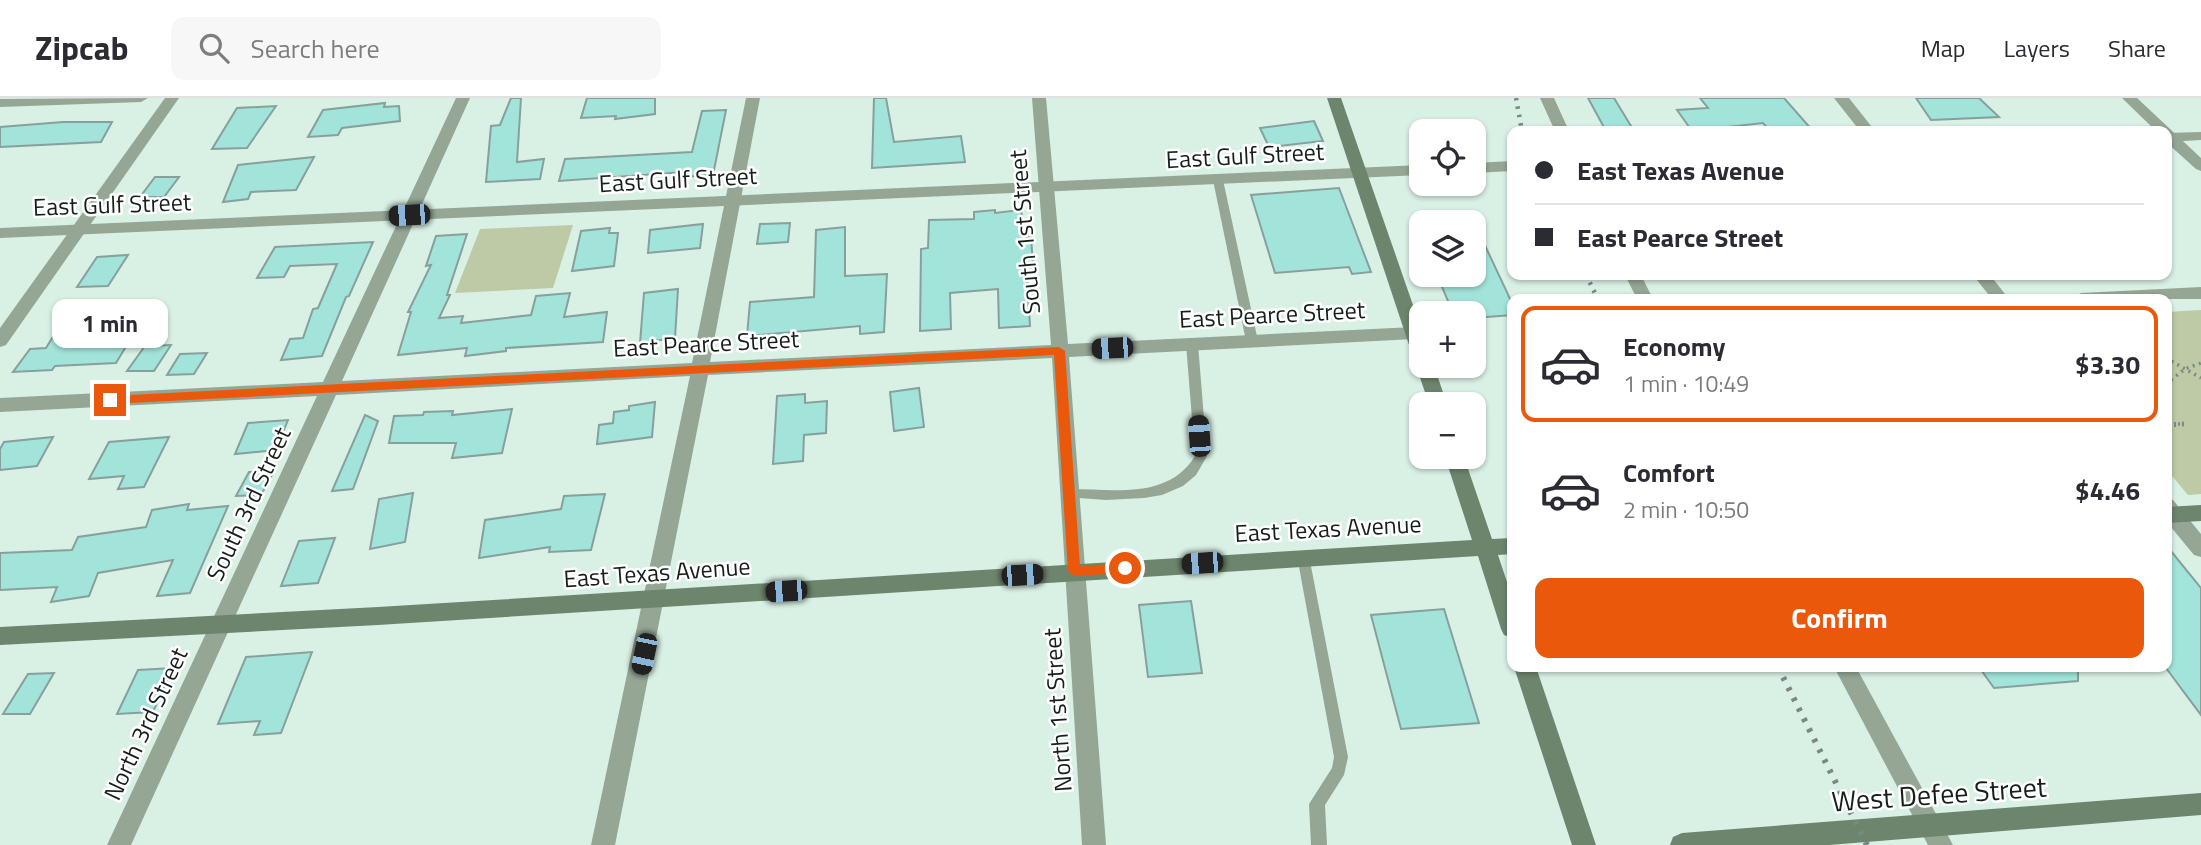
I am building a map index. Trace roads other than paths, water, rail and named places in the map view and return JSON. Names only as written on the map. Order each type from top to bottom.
[{"type":"main road","points":[[1334,98],[1409,318]]},
{"type":"main road","points":[[1459,469],[1507,614]]},
{"type":"main road","points":[[2172,512],[2201,513]]},
{"type":"main road","name":"East Texas Avenue","points":[[0,636],[655,600],[1303,556],[1507,546]]},
{"type":"main road","points":[[1527,672],[1584,845]]},
{"type":"main road","name":"West Defee Street","points":[[1682,845],[1936,835],[2201,804]]},
{"type":"street","points":[[0,103],[141,98]]},
{"type":"street","points":[[0,341],[172,98]]},
{"type":"street","name":"South 3rd Street","points":[[221,625],[463,98]]},
{"type":"street","points":[[603,845],[655,600],[753,98]]},
{"type":"street","name":"South 1st Street","points":[[1039,98],[1074,571]]},
{"type":"street","points":[[1547,98],[1560,126]]},
{"type":"street","points":[[1841,98],[1863,126]]},
{"type":"street","points":[[2129,98],[2158,126]]},
{"type":"street","points":[[2172,135],[2201,136]]},
{"type":"street","points":[[2172,140],[2201,166]]},
{"type":"street","points":[[1486,167],[1507,166]]},
{"type":"street","name":"East Gulf Street","points":[[0,233],[1409,171]]},
{"type":"street","points":[[1986,280],[1997,294]]},
{"type":"street","points":[[2172,294],[2201,293]]},
{"type":"street","name":"East Pearce Street","points":[[0,405],[1409,333]]},
{"type":"street","points":[[2172,515],[2201,549]]},
{"type":"street","name":"North 1st Street","points":[[1074,571],[1094,845]]},
{"type":"street","name":"North 3rd Street","points":[[119,845],[221,625]]},
{"type":"street","points":[[1848,672],[1936,835]]},
{"type":"lane","points":[[1218,180],[1252,341]]},
{"type":"lane","points":[[1069,494],[1153,492],[1172,488],[1186,480],[1196,469],[1201,456],[1192,344]]},
{"type":"lane","points":[[1303,556],[1341,757],[1339,770],[1317,804],[1319,845]]},
{"type":"railway","points":[[1516,98],[1521,126]]},
{"type":"railway","points":[[1588,280],[1596,294]]},
{"type":"railway","points":[[1780,672],[1867,845]]}]
